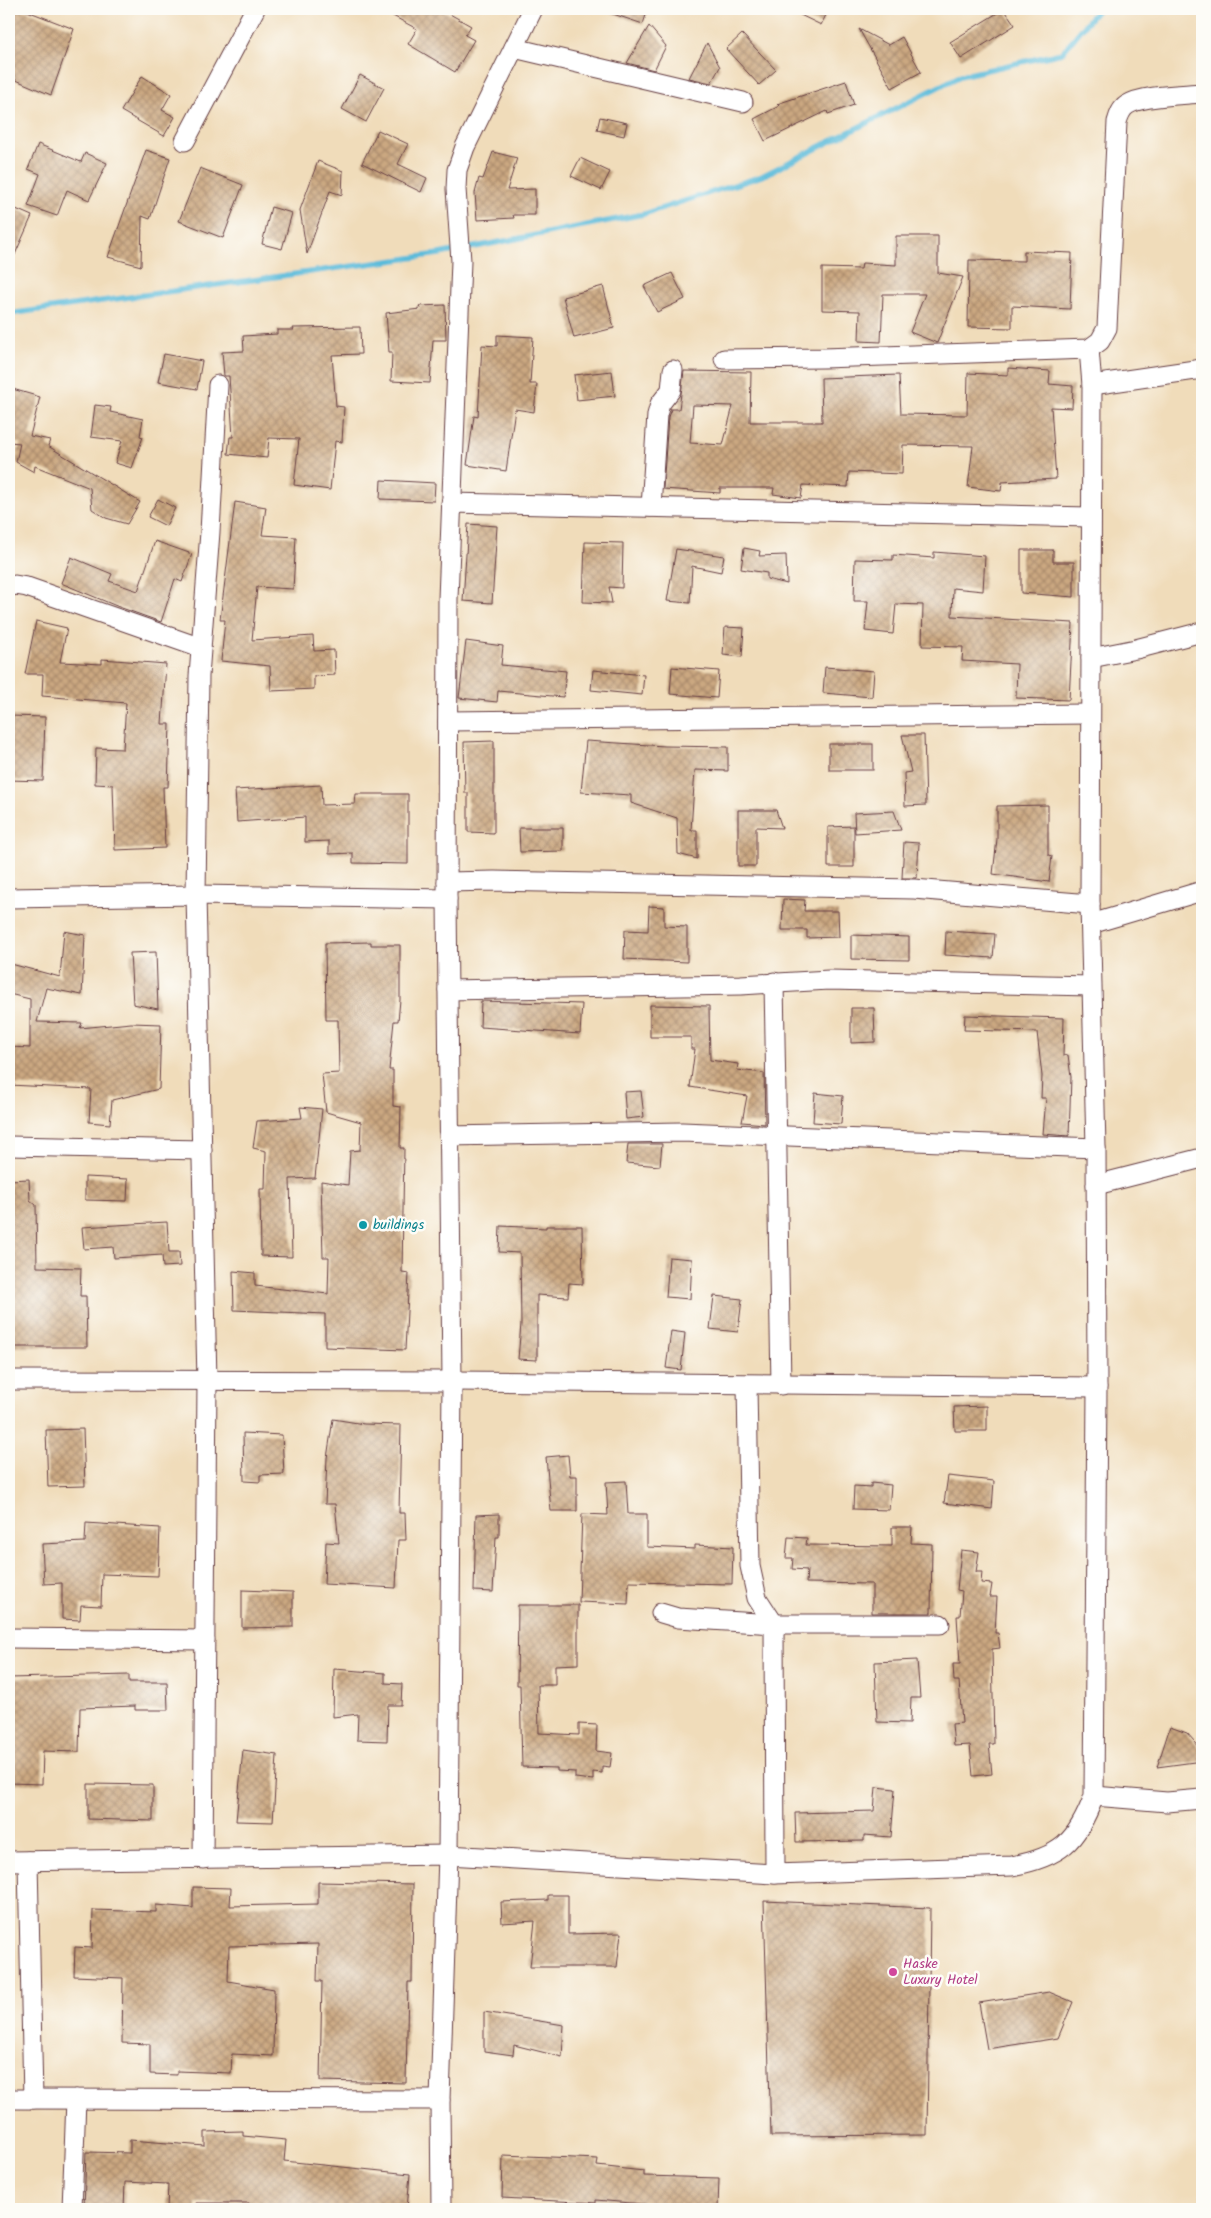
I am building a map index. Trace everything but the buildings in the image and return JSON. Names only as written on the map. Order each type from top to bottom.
[{"type":"street","points":[[185,141],[255,9]]},
{"type":"street","points":[[441,2209],[440,2100],[448,1856],[452,1381],[447,891],[448,598],[462,261],[456,189],[457,170],[464,147],[533,9]]},
{"type":"street","points":[[514,48],[743,102]]},
{"type":"street","points":[[724,359],[822,358],[1089,349],[1100,341],[1107,328],[1119,113],[1126,105],[1137,100],[1202,92]]},
{"type":"street","points":[[9,1861],[448,1856],[775,1874],[1012,1866],[1036,1862],[1054,1854],[1075,1835],[1085,1821],[1094,1796],[1097,1387],[1096,1148],[1090,904],[1092,385],[1089,349]]},
{"type":"street","points":[[1092,385],[1202,369]]},
{"type":"street","points":[[651,507],[657,415],[660,404],[671,390],[673,370]]},
{"type":"street","points":[[203,1859],[207,1381],[196,895],[201,648],[218,385]]},
{"type":"street","points":[[452,503],[1090,518]]},
{"type":"street","points":[[9,587],[15,584],[27,587],[201,648]]},
{"type":"street","points":[[1090,658],[1136,649],[1202,632]]},
{"type":"street","points":[[448,721],[1090,714]]},
{"type":"street","points":[[9,898],[447,891],[494,881],[914,889],[1090,904]]},
{"type":"street","points":[[1091,924],[1202,891]]},
{"type":"street","points":[[448,990],[731,985],[829,980],[1091,986]]},
{"type":"street","points":[[774,982],[781,1385]]},
{"type":"street","points":[[449,1136],[682,1132],[777,1134],[1096,1148]]},
{"type":"street","points":[[9,1146],[202,1150]]},
{"type":"street","points":[[1096,1185],[1202,1158]]},
{"type":"street","points":[[9,1380],[452,1381],[1097,1387]]},
{"type":"street","points":[[747,1385],[750,1566],[757,1598],[774,1624],[775,1874]]},
{"type":"street","points":[[661,1613],[678,1618],[774,1624],[940,1624]]},
{"type":"street","points":[[9,1638],[205,1640]]},
{"type":"street","points":[[1094,1796],[1167,1802],[1202,1799]]},
{"type":"street","points":[[28,1861],[33,2099]]},
{"type":"street","points":[[9,2099],[440,2100]]},
{"type":"street","points":[[72,2209],[76,2099]]},
{"type":"waterway","points":[[9,314],[439,254],[644,214],[762,176],[960,76],[1062,53],[1098,9]]},
{"type":"place","name":"buildings","points":[[363,1225]]},
{"type":"place","name":"Haske Luxury Hotel","points":[[893,1972]]}]
